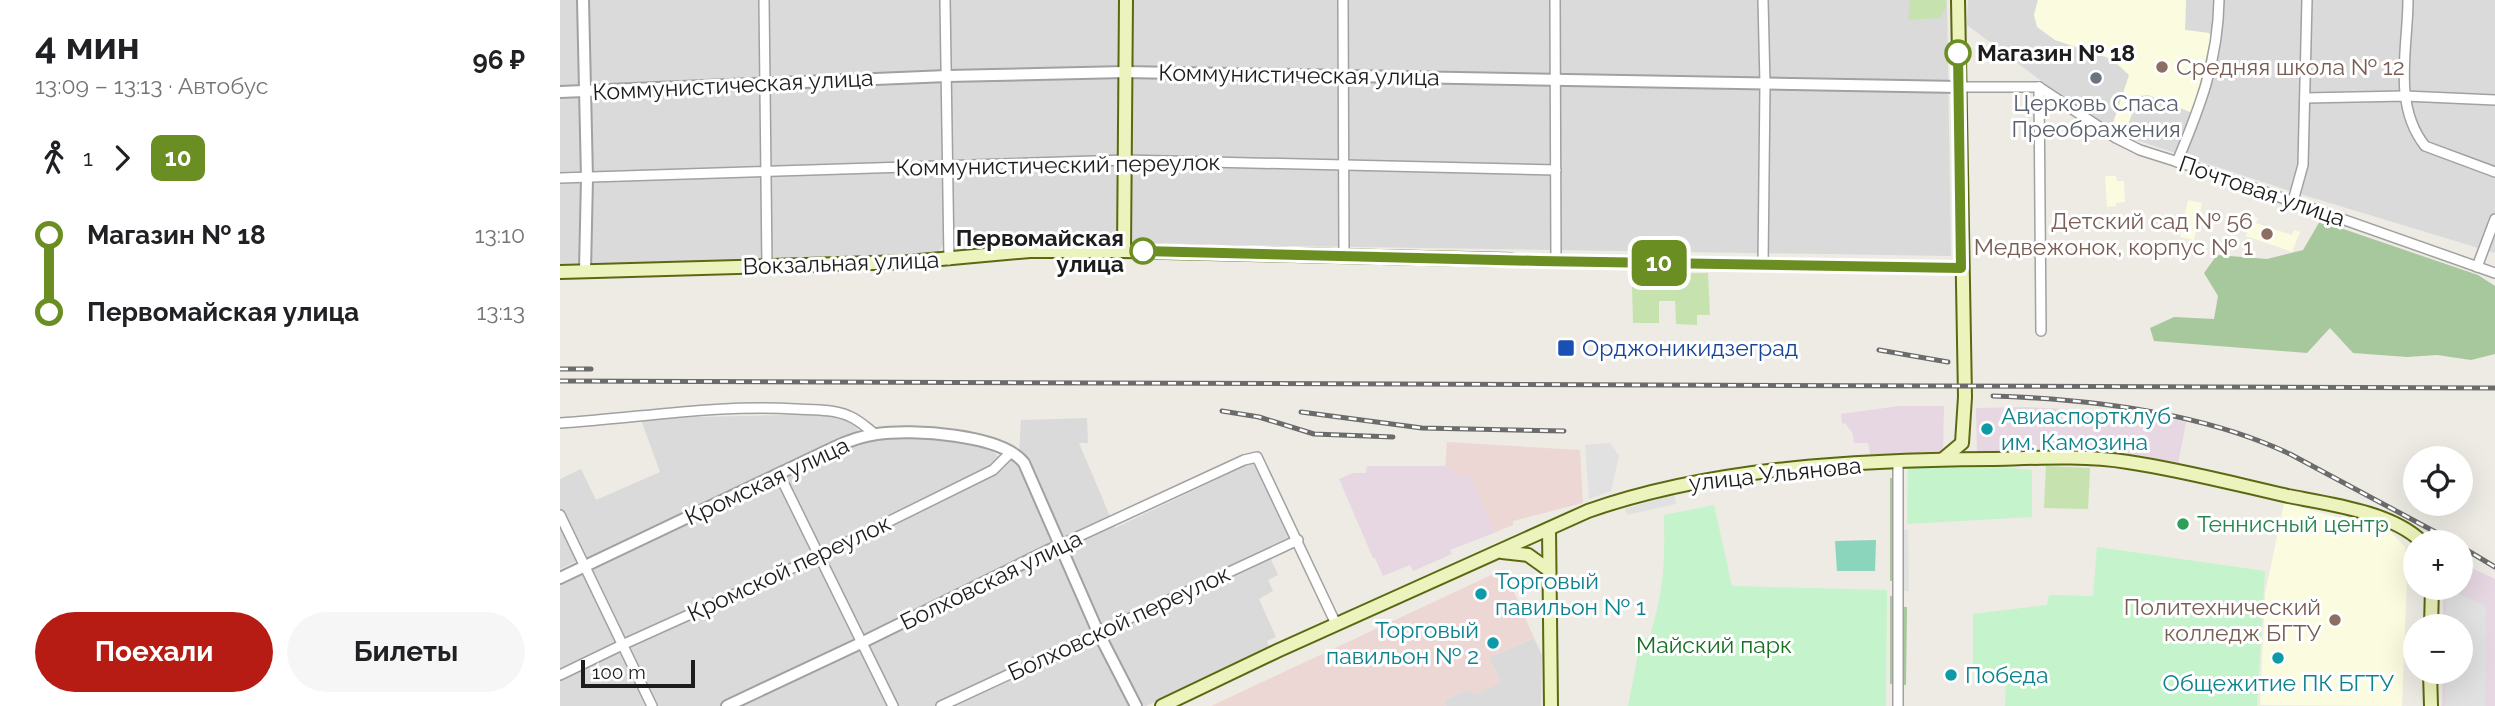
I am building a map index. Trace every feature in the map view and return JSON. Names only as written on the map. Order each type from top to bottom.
[{"type":"main road","points":[[1124,251],[1126,0]]},
{"type":"main road","points":[[1942,459],[1961,444],[1965,397],[1958,0]]},
{"type":"main road","name":"Вокзальная улица","points":[[560,271],[949,260],[1017,252],[1124,251],[1511,260]]},
{"type":"main road","points":[[1961,444],[1976,459]]},
{"type":"main road","name":"улица Ульянова","points":[[1162,706],[1336,624],[1622,499],[1677,485],[1764,472],[1942,459],[2069,458],[2127,462],[2366,513],[2403,531]]},
{"type":"main road","points":[[1549,529],[1551,706]]},
{"type":"main road","points":[[1498,552],[1528,555],[1549,570]]},
{"type":"main road","points":[[2430,684],[2430,703]]},
{"type":"street","points":[[583,0],[587,178],[585,271]]},
{"type":"street","points":[[764,0],[767,266]]},
{"type":"street","points":[[945,0],[949,260]]},
{"type":"street","points":[[1343,0],[1344,256]]},
{"type":"street","points":[[1555,0],[1556,261]]},
{"type":"street","points":[[1763,0],[1763,265]]},
{"type":"street","points":[[2177,162],[2202,103],[2208,80],[2217,38],[2219,0]]},
{"type":"street","points":[[2293,201],[2303,165],[2307,0]]},
{"type":"street","points":[[2408,0],[2403,65],[2405,96],[2413,125],[2425,146],[2495,172]]},
{"type":"street","name":"Коммунистическая улица","points":[[560,92],[947,76],[1125,72],[2039,87]]},
{"type":"street","points":[[2039,87],[2041,331]]},
{"type":"street","name":"Почтовая улица","points":[[2039,87],[2116,138],[2140,150],[2495,273]]},
{"type":"street","points":[[2305,98],[2405,96],[2495,100]]},
{"type":"street","name":"Коммунистический переулок","points":[[560,178],[1125,160],[1556,170]]},
{"type":"street","points":[[2476,267],[2495,219]]},
{"type":"street","name":"Вокзальная улица","points":[[1511,260],[1961,268]]},
{"type":"street","points":[[560,423],[685,411],[768,407],[847,415],[876,434]]},
{"type":"street","name":"Кромская улица","points":[[560,578],[841,444],[876,434],[962,437],[1011,452],[1021,460],[1060,545]]},
{"type":"street","name":"Кромской переулок","points":[[560,675],[819,556],[993,470],[1011,452]]},
{"type":"street","name":"Болховская улица","points":[[727,706],[1060,545],[1244,460],[1257,457],[1298,541]]},
{"type":"street","points":[[1898,461],[1898,706]]},
{"type":"street","points":[[779,474],[893,706]]},
{"type":"street","points":[[560,515],[652,706]]},
{"type":"street","points":[[1298,541],[1336,624]]},
{"type":"street","name":"Болховской переулок","points":[[942,706],[1298,541]]},
{"type":"street","points":[[1060,545],[1098,632],[1136,706]]},
{"type":"shaded area","points":[[560,0],[1947,0],[1951,256],[1031,242],[943,245],[937,254],[560,265]]},
{"type":"shaded area","points":[[1968,0],[2038,0],[2034,15],[2055,40],[2112,59],[2130,75],[2112,126],[2108,129],[2092,119],[1967,25]]},
{"type":"shaded area","name":"Средняя школа № 12","points":[[2038,0],[2186,0],[2185,30],[2209,33],[2211,36],[2193,113],[2148,95],[2139,96],[2125,131],[2112,126],[2129,75],[2112,59],[2055,40],[2037,27],[2034,15]]},
{"type":"shaded area","points":[[2186,0],[2495,0],[2495,253],[2287,190],[2124,136],[2139,96],[2148,95],[2192,113],[2209,33],[2185,30]]},
{"type":"shaded area","points":[[2105,176],[2116,176],[2117,181],[2124,181],[2125,202],[2107,207]]},
{"type":"shaded area","points":[[2188,200],[2202,203],[2194,240],[2180,237]]},
{"type":"shaded area","name":"Детский сад № 56 Медвежонок, корпус № 1","points":[[2251,216],[2258,218],[2256,223],[2292,235],[2294,230],[2300,232],[2292,252],[2246,236]]},
{"type":"shaded area","points":[[1899,406],[1944,406],[1943,451],[1871,457],[1868,443],[1854,443],[1853,434],[1846,424],[1842,423],[1841,414]]},
{"type":"shaded area","points":[[2026,407],[2142,413],[2186,422],[2178,464],[2113,451],[1977,453],[1976,408]]},
{"type":"shaded area","points":[[828,414],[854,422],[864,440],[879,436],[952,440],[989,448],[1004,462],[1019,454],[1021,420],[1087,418],[1088,443],[1079,443],[1115,528],[1253,462],[1294,545],[1270,557],[1278,575],[1268,580],[1273,591],[1259,599],[1276,637],[1267,641],[1269,647],[1146,706],[655,706],[560,509],[560,479],[581,469],[596,500],[660,472],[641,420]]},
{"type":"shaded area","points":[[1447,442],[1580,450],[1583,503],[1513,521],[1513,525],[1494,533],[1470,474],[1455,477],[1445,468]]},
{"type":"shaded area","points":[[1610,443],[1619,456],[1611,491],[1589,499],[1585,445]]},
{"type":"shaded area","points":[[1367,466],[1444,466],[1451,468],[1455,477],[1470,473],[1494,533],[1450,550],[1452,554],[1413,571],[1410,565],[1383,576],[1339,479],[1353,473],[1366,473]]},
{"type":"shaded area","points":[[1674,494],[1676,504],[1627,515],[1625,509]]},
{"type":"shaded area","name":"Политехнический колледж БГТУ","points":[[2284,503],[2390,531],[2403,545],[2403,600],[2406,600],[2406,614],[2403,614],[2402,706],[2260,705],[2265,594]]},
{"type":"shaded area","points":[[560,527],[577,561],[560,569]]},
{"type":"shaded area","points":[[1898,530],[1908,530],[1909,591],[1898,591]]},
{"type":"shaded area","points":[[1504,569],[1534,638],[1489,657],[1501,683],[1475,695],[1466,690],[1444,700],[1446,706],[1211,706]]},
{"type":"shaded area","points":[[2473,569],[2495,579],[2495,706],[2442,706],[2443,684],[2473,684],[2473,614],[2443,614],[2443,600],[2473,600]]},
{"type":"shaded area","points":[[582,572],[645,706],[560,706],[560,582]]},
{"type":"shaded area","points":[[2446,600],[2473,600],[2486,605],[2485,706],[2445,706],[2446,684],[2473,684],[2473,614],[2446,614]]},
{"type":"shaded area","points":[[1534,638],[1542,655],[1541,706],[1446,706],[1444,700],[1466,690],[1501,683],[1489,657]]},
{"type":"green space","points":[[1910,0],[1945,0],[1946,8],[1940,18],[1908,20]]},
{"type":"green space","points":[[2320,221],[2478,275],[2495,286],[2495,354],[2471,360],[2437,355],[2407,357],[2353,353],[2330,328],[2307,353],[2154,341],[2150,328],[2174,317],[2214,319],[2218,296],[2204,273],[2217,255],[2267,259],[2303,250]]},
{"type":"green space","points":[[1708,273],[1710,315],[1697,315],[1697,325],[1676,324],[1675,301],[1659,301],[1659,323],[1633,323],[1632,287],[1643,286],[1643,274]]},
{"type":"green space","points":[[1988,466],[2032,470],[2032,517],[1907,524],[1908,468]]},
{"type":"green space","points":[[2046,466],[2090,468],[2088,509],[2044,508]]},
{"type":"green space","points":[[1892,478],[1893,581],[1890,581]]},
{"type":"green space","name":"Майский парк","points":[[1714,505],[1732,586],[1887,590],[1886,706],[1628,706],[1641,639],[1649,638],[1661,592],[1664,515]]},
{"type":"green space","points":[[1876,540],[1875,571],[1837,571],[1835,541]]},
{"type":"green space","points":[[2097,547],[2265,571],[2257,706],[2005,706],[2006,677],[1973,666],[1973,614],[2047,605],[2049,595],[2093,596]]},
{"type":"green space","points":[[1890,596],[1893,596],[1893,684],[1890,684]]},
{"type":"green space","points":[[1904,607],[1907,607],[1906,685],[1903,685]]},
{"type":"railway","points":[[1879,350],[1948,362]]},
{"type":"railway","points":[[560,369],[591,369]]},
{"type":"railway","points":[[560,381],[2495,388]]},
{"type":"railway","points":[[1993,396],[2068,400],[2145,410],[2220,428],[2290,454],[2432,530]]},
{"type":"railway","points":[[1222,411],[1259,417],[1314,434],[1393,437]]},
{"type":"railway","points":[[1301,412],[1422,428],[1564,431]]},
{"type":"railway","points":[[2473,554],[2495,567]]},
{"type":"bus line","name":"10","points":[[1143,251],[1961,268],[1958,53]]},
{"type":"place","name":"Магазин № 18","points":[[1958,53]]},
{"type":"place","name":"Средняя школа № 12","points":[[2162,67]]},
{"type":"place","name":"Церковь Спаса Преображения","points":[[2096,78]]},
{"type":"place","name":"Детский сад № 56 Медвежонок, корпус № 1","points":[[2267,234]]},
{"type":"place","name":"Первомайская улица","points":[[1143,251]]},
{"type":"place","name":"Орджоникидзеград","points":[[1566,348]]},
{"type":"place","name":"Авиаспортклуб им. Камозина","points":[[1987,429]]},
{"type":"place","name":"Теннисный центр","points":[[2183,524]]},
{"type":"place","name":"Торговый павильон № 1","points":[[1481,594]]},
{"type":"place","name":"Политехнический колледж БГТУ","points":[[2335,620]]},
{"type":"place","name":"Торговый павильон № 2","points":[[1493,643]]},
{"type":"place","name":"Общежитие ПК БГТУ","points":[[2278,658]]},
{"type":"place","name":"Победа","points":[[1951,675]]}]
